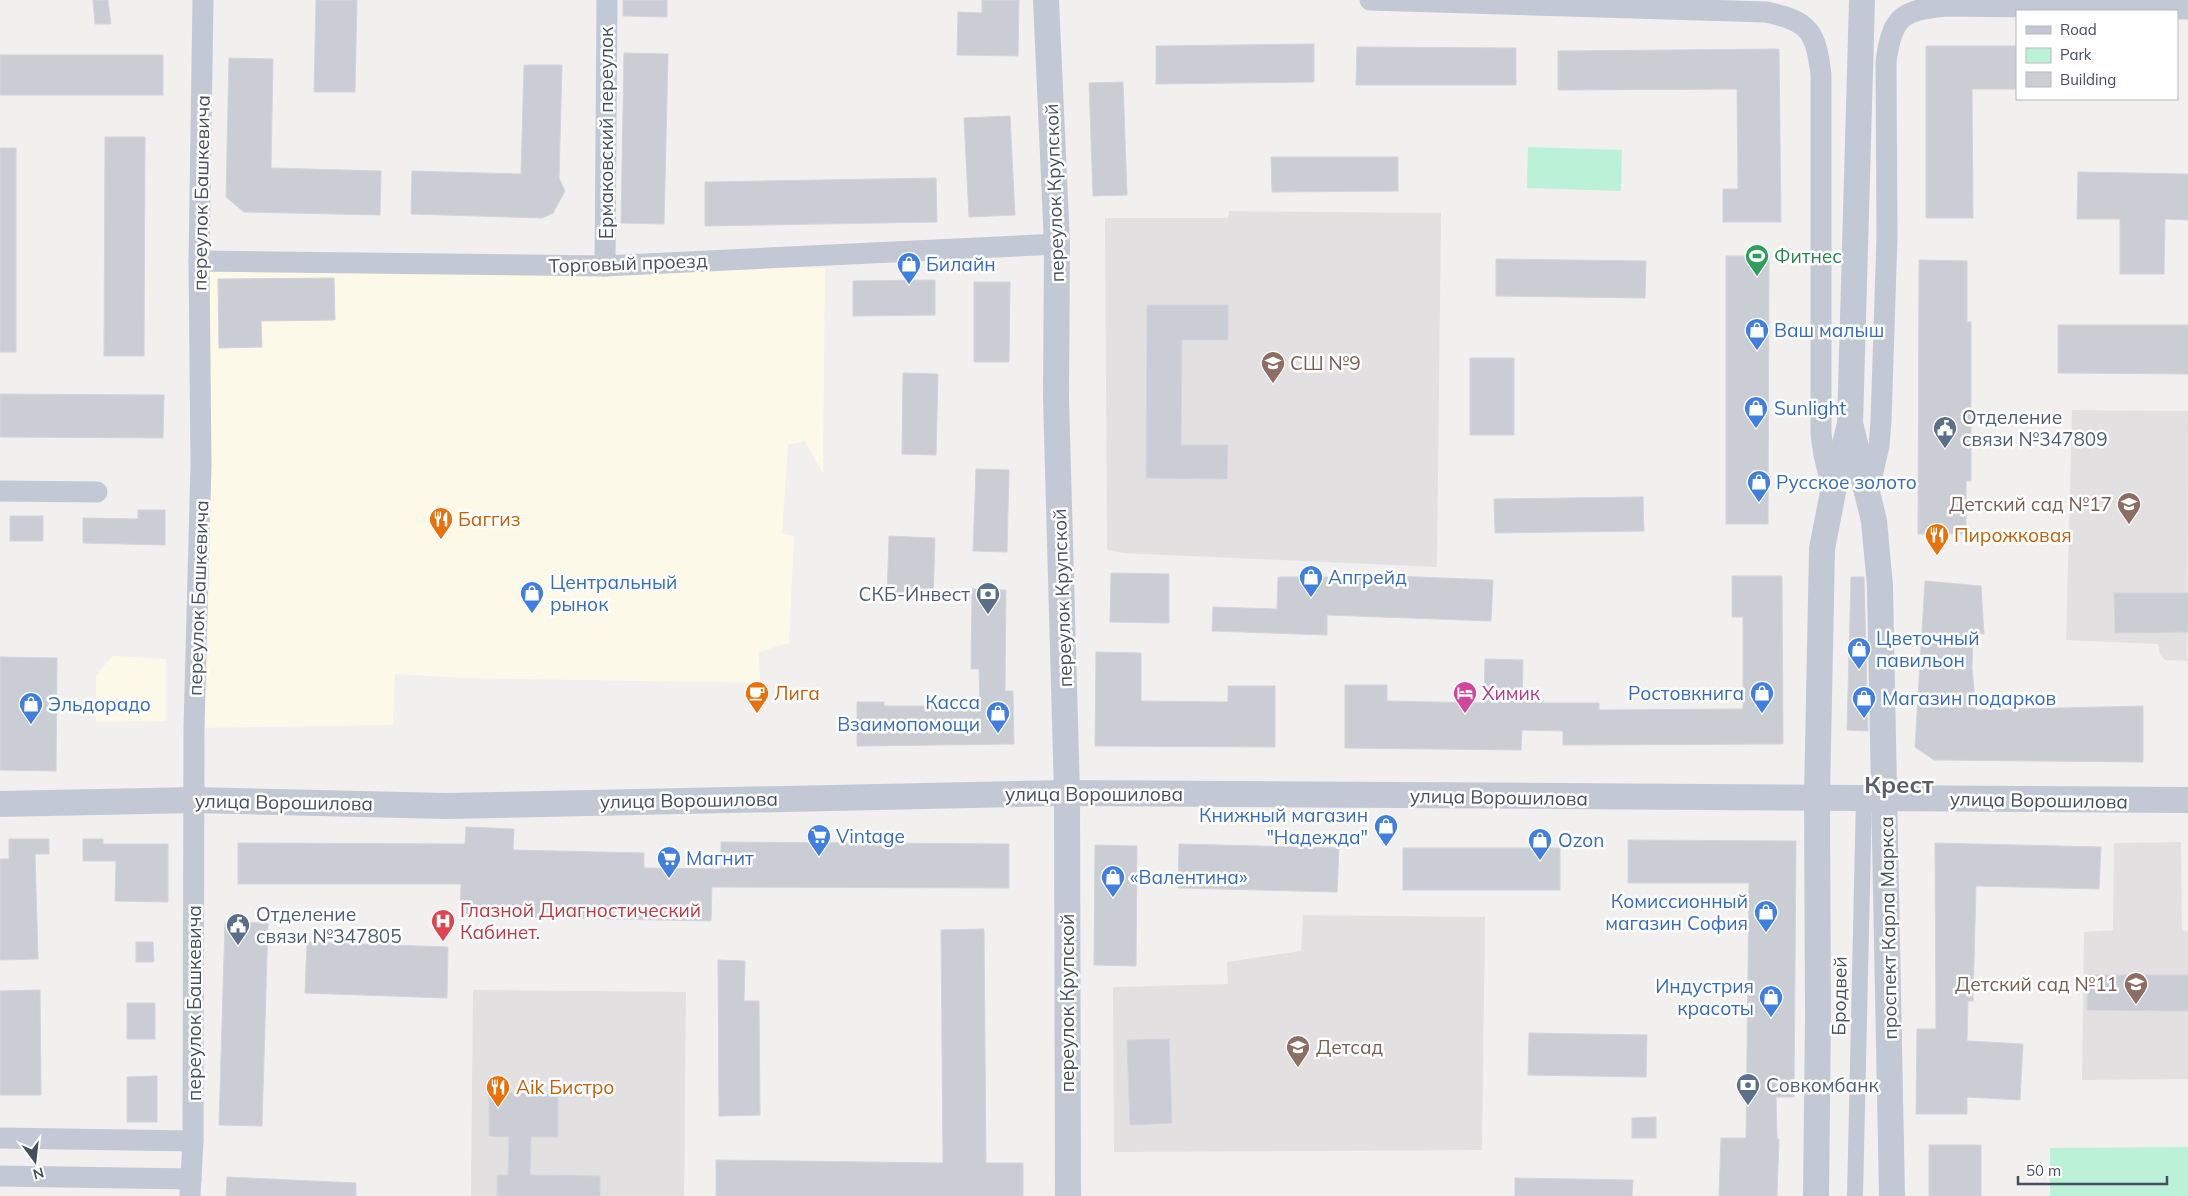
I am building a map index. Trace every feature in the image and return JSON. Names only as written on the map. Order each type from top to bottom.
[{"type":"street","name":"переулок Башкевича","points":[[190,1187],[193,1141],[194,728],[201,465],[199,261],[203,0]]},
{"type":"street","name":"Ермаковский переулок","points":[[605,266],[607,0]]},
{"type":"street","name":"переулок Крупской","points":[[1046,0],[1057,244],[1056,398],[1068,793],[1068,1196]]},
{"type":"street","points":[[1370,0],[1766,12],[1791,18],[1804,26],[1813,38],[1819,57],[1821,75],[1822,434],[1824,455],[1833,492]]},
{"type":"street","name":"проспект Карла Маркса","points":[[1816,1196],[1817,798],[1822,549],[1833,492],[1850,424],[1862,0]]},
{"type":"street","points":[[1868,494],[1877,454],[1881,421],[1887,237],[1886,62],[1890,36],[1893,30],[1907,14],[1924,8],[1947,6],[2188,9]]},
{"type":"street","name":"Торговый проезд","points":[[199,261],[605,266],[1057,244]]},
{"type":"street","name":"проспект Карла Маркса","points":[[1850,424],[1874,521],[1880,586],[1874,797],[1892,1196]]},
{"type":"street","points":[[0,491],[97,492]]},
{"type":"street","name":"улица Ворошилова","points":[[0,804],[195,800],[446,806],[1068,793],[1570,798],[1874,797],[2188,800]]},
{"type":"street","name":"Бродвей","points":[[1855,1196],[1874,797]]},
{"type":"street","points":[[0,1138],[193,1141]]},
{"type":"street","points":[[0,1176],[190,1187]]},
{"type":"shaded area","name":"СШ №9","points":[[1229,211],[1441,213],[1437,567],[1122,553],[1107,549],[1105,218],[1228,218]]},
{"type":"shaded area","points":[[199,261],[825,268],[823,474],[805,441],[788,445],[782,534],[794,536],[789,643],[759,652],[760,683],[462,678],[395,674],[393,725],[194,728]]},
{"type":"shaded area","name":"Детский сад №17","points":[[2072,410],[2188,411],[2187,661],[2165,660],[2160,654],[2158,644],[2066,640]]},
{"type":"shaded area","points":[[112,656],[166,659],[166,721],[96,722],[96,676]]},
{"type":"shaded area","name":"Детский сад №11","points":[[2181,842],[2182,930],[2188,932],[2188,1079],[2082,1080],[2084,932],[2113,930],[2114,843]]},
{"type":"shaded area","name":"Детсад","points":[[1303,915],[1485,917],[1482,1150],[1114,1152],[1113,987],[1228,984],[1227,962],[1301,951]]},
{"type":"shaded area","points":[[473,990],[686,992],[684,1196],[471,1196]]},
{"type":"green space","points":[[1528,147],[1622,150],[1621,191],[1527,188]]},
{"type":"green space","points":[[2188,1147],[2188,1196],[2050,1196],[2050,1148]]},
{"type":"building","points":[[93,0],[108,0],[111,24],[95,24]]},
{"type":"building","points":[[316,0],[357,0],[355,92],[314,92]]},
{"type":"building","points":[[623,0],[667,0],[667,17],[623,16]]},
{"type":"building","points":[[982,0],[1019,0],[1018,56],[957,55],[958,12],[982,13]]},
{"type":"building","points":[[1314,44],[1314,82],[1156,84],[1156,46]]},
{"type":"building","points":[[1926,46],[2016,46],[2016,89],[1972,89],[1973,218],[1926,218]]},
{"type":"building","points":[[1357,47],[1516,48],[1516,85],[1356,85]]},
{"type":"building","points":[[1779,49],[1781,222],[1723,222],[1723,189],[1738,189],[1737,89],[1558,90],[1558,51]]},
{"type":"building","points":[[624,53],[668,54],[664,224],[621,223]]},
{"type":"building","points":[[0,55],[163,55],[163,95],[0,95]]},
{"type":"building","points":[[229,58],[273,59],[271,168],[381,171],[380,215],[244,212],[226,197]]},
{"type":"building","points":[[524,65],[562,65],[559,178],[565,191],[553,213],[542,218],[411,214],[412,171],[521,174]]},
{"type":"building","points":[[1123,82],[1127,195],[1093,196],[1089,83]]},
{"type":"building","points":[[1010,116],[1015,215],[969,217],[964,118]]},
{"type":"building","points":[[105,137],[145,137],[144,356],[104,356]]},
{"type":"building","points":[[0,148],[16,148],[16,352],[0,352]]},
{"type":"building","points":[[1271,157],[1398,157],[1398,191],[1272,192]]},
{"type":"building","points":[[2078,172],[2188,174],[2188,220],[2165,219],[2164,274],[2120,274],[2120,219],[2077,219]]},
{"type":"building","points":[[936,178],[937,222],[705,226],[705,182]]},
{"type":"building","points":[[1726,256],[1769,256],[1768,524],[1726,524]]},
{"type":"building","points":[[1496,259],[1646,261],[1645,298],[1496,296]]},
{"type":"building","points":[[1919,260],[1967,261],[1967,322],[1971,322],[1971,481],[1966,481],[1966,534],[1918,534]]},
{"type":"building","points":[[334,278],[335,320],[261,321],[262,347],[219,348],[218,279]]},
{"type":"building","points":[[935,280],[935,315],[853,316],[853,281]]},
{"type":"building","points":[[974,282],[1010,282],[1009,362],[974,362]]},
{"type":"building","points":[[1147,305],[1228,305],[1228,340],[1182,340],[1181,445],[1228,445],[1227,479],[1146,478]]},
{"type":"building","points":[[2058,325],[2188,325],[2188,374],[2058,373]]},
{"type":"building","points":[[1470,358],[1514,358],[1514,435],[1470,435]]},
{"type":"building","points":[[903,373],[938,374],[936,455],[902,454]]},
{"type":"building","points":[[0,394],[164,395],[163,438],[0,437]]},
{"type":"building","points":[[976,469],[1009,470],[1007,552],[973,551]]},
{"type":"building","points":[[1643,497],[1644,531],[1495,533],[1494,499]]},
{"type":"building","points":[[138,510],[165,510],[165,545],[83,543],[83,518],[138,519]]},
{"type":"building","points":[[10,516],[43,516],[43,541],[10,541]]},
{"type":"building","points":[[889,536],[935,538],[933,600],[887,598]]},
{"type":"building","points":[[1111,573],[1169,574],[1169,623],[1110,622]]},
{"type":"building","points":[[1343,574],[1493,580],[1491,621],[1327,615],[1327,635],[1212,631],[1213,607],[1277,609],[1278,577],[1343,577]]},
{"type":"building","points":[[1732,576],[1782,576],[1783,744],[1563,745],[1563,731],[1522,730],[1521,750],[1345,748],[1345,685],[1387,685],[1387,701],[1484,703],[1485,659],[1523,660],[1522,700],[1543,700],[1543,703],[1599,703],[1599,710],[1743,709],[1743,617],[1732,617]]},
{"type":"building","points":[[1851,577],[1864,577],[1868,731],[1847,730]]},
{"type":"building","points":[[1925,581],[1981,586],[1984,634],[1973,632],[1972,668],[1976,710],[2143,706],[2143,762],[1934,760],[1915,747]]},
{"type":"building","points":[[972,589],[1006,590],[1005,691],[1013,691],[1014,744],[857,746],[857,702],[884,702],[884,706],[980,706],[979,669],[971,669]]},
{"type":"building","points":[[2114,593],[2188,593],[2188,632],[2115,633]]},
{"type":"building","points":[[1096,652],[1141,653],[1141,701],[1228,702],[1228,686],[1275,686],[1275,747],[1095,746]]},
{"type":"building","points":[[0,657],[57,658],[56,771],[0,770]]},
{"type":"building","points":[[466,827],[514,829],[513,850],[644,853],[644,868],[721,869],[721,842],[1009,844],[1009,888],[712,887],[711,921],[460,916],[461,884],[238,884],[238,843],[465,844]]},
{"type":"building","points":[[9,839],[49,839],[49,854],[35,854],[38,959],[0,960],[0,859],[9,859]]},
{"type":"building","points":[[83,839],[103,839],[103,844],[168,844],[168,902],[115,901],[116,861],[83,861]]},
{"type":"building","points":[[1628,840],[1796,841],[1794,1097],[1776,1097],[1777,1139],[1779,1139],[1777,1196],[1719,1196],[1721,1138],[1746,1138],[1749,883],[1628,883]]},
{"type":"building","points":[[1935,843],[2101,847],[2099,889],[1976,886],[1973,1001],[1968,1001],[1967,1041],[2023,1044],[2020,1100],[1967,1097],[1967,1114],[1916,1114],[1917,1029],[1936,1029]]},
{"type":"building","points":[[1179,844],[1339,848],[1337,892],[1178,888]]},
{"type":"building","points":[[1095,845],[1137,846],[1136,966],[1094,965]]},
{"type":"building","points":[[1403,848],[1560,848],[1560,890],[1403,890]]},
{"type":"building","points":[[225,922],[268,923],[262,1126],[219,1125]]},
{"type":"building","points":[[984,929],[986,1163],[1023,1163],[1023,1196],[716,1196],[716,1160],[943,1163],[941,930]]},
{"type":"building","points":[[136,942],[153,942],[154,962],[136,962]]},
{"type":"building","points":[[307,942],[448,947],[447,998],[305,993]]},
{"type":"building","points":[[718,960],[745,961],[744,1001],[759,1001],[760,1115],[719,1116]]},
{"type":"building","points":[[2088,975],[2188,975],[2188,1011],[2087,1010]]},
{"type":"building","points":[[40,990],[41,1095],[0,1095],[0,991]]},
{"type":"building","points":[[127,1003],[155,1003],[155,1039],[127,1039]]},
{"type":"building","points":[[1529,1033],[1647,1035],[1646,1077],[1528,1075]]},
{"type":"building","points":[[1169,1039],[1172,1123],[1130,1125],[1127,1040]]},
{"type":"building","points":[[157,1076],[157,1122],[127,1122],[127,1077]]},
{"type":"building","points":[[489,1092],[558,1094],[558,1137],[531,1137],[530,1175],[600,1176],[600,1196],[497,1196],[497,1175],[508,1175],[509,1137],[489,1136]]},
{"type":"building","points":[[1656,1117],[1656,1138],[1632,1138],[1632,1118]]},
{"type":"building","points":[[1929,1145],[1981,1145],[1981,1196],[1929,1196]]},
{"type":"building","points":[[227,1177],[356,1183],[356,1196],[226,1196]]},
{"type":"building","points":[[1515,1178],[1633,1180],[1632,1196],[1515,1196]]},
{"type":"place","name":"Фитнес","points":[[1757,277]]},
{"type":"place","name":"Билайн","points":[[909,285]]},
{"type":"place","name":"Ваш малыш","points":[[1757,351]]},
{"type":"place","name":"СШ №9","points":[[1273,384]]},
{"type":"place","name":"Sunlight","points":[[1756,429]]},
{"type":"place","name":"Отделение связи №347809","points":[[1945,449]]},
{"type":"place","name":"Русское золото","points":[[1759,503]]},
{"type":"place","name":"Детский сад №17","points":[[2129,525]]},
{"type":"place","name":"Баггиз","points":[[441,540]]},
{"type":"place","name":"Пирожковая","points":[[1937,556]]},
{"type":"place","name":"Апгрейд","points":[[1311,598]]},
{"type":"place","name":"Центральный рынок","points":[[532,614]]},
{"type":"place","name":"СКБ-Инвест","points":[[988,615]]},
{"type":"place","name":"Цветочный павильон","points":[[1859,670]]},
{"type":"place","name":"Лига","points":[[757,714]]},
{"type":"place","name":"Химик","points":[[1465,714]]},
{"type":"place","name":"Ростовкнига","points":[[1762,714]]},
{"type":"place","name":"Магазин подарков","points":[[1864,719]]},
{"type":"place","name":"Эльдорадо","points":[[31,725]]},
{"type":"place","name":"Касса Взаимопомощи","points":[[998,734]]},
{"type":"place","name":"Книжный магазин \"Надежда\"","points":[[1386,847]]},
{"type":"place","name":"Vintage","points":[[819,857]]},
{"type":"place","name":"Ozon","points":[[1540,861]]},
{"type":"place","name":"Магнит","points":[[669,879]]},
{"type":"place","name":"«Валентина»","points":[[1113,898]]},
{"type":"place","name":"Комиссионный магазин София","points":[[1766,933]]},
{"type":"place","name":"Глазной Диагностический Кабинет.","points":[[443,942]]},
{"type":"place","name":"Отделение связи №347805","points":[[238,946]]},
{"type":"place","name":"Детский сад №11","points":[[2136,1005]]},
{"type":"place","name":"Индустрия красоты","points":[[1771,1018]]},
{"type":"place","name":"Детсад","points":[[1298,1068]]},
{"type":"place","name":"Совкомбанк","points":[[1748,1106]]},
{"type":"place","name":"Aik Бистро","points":[[498,1108]]},
{"type":"district","name":"Крест","points":[[1899,784]]}]
